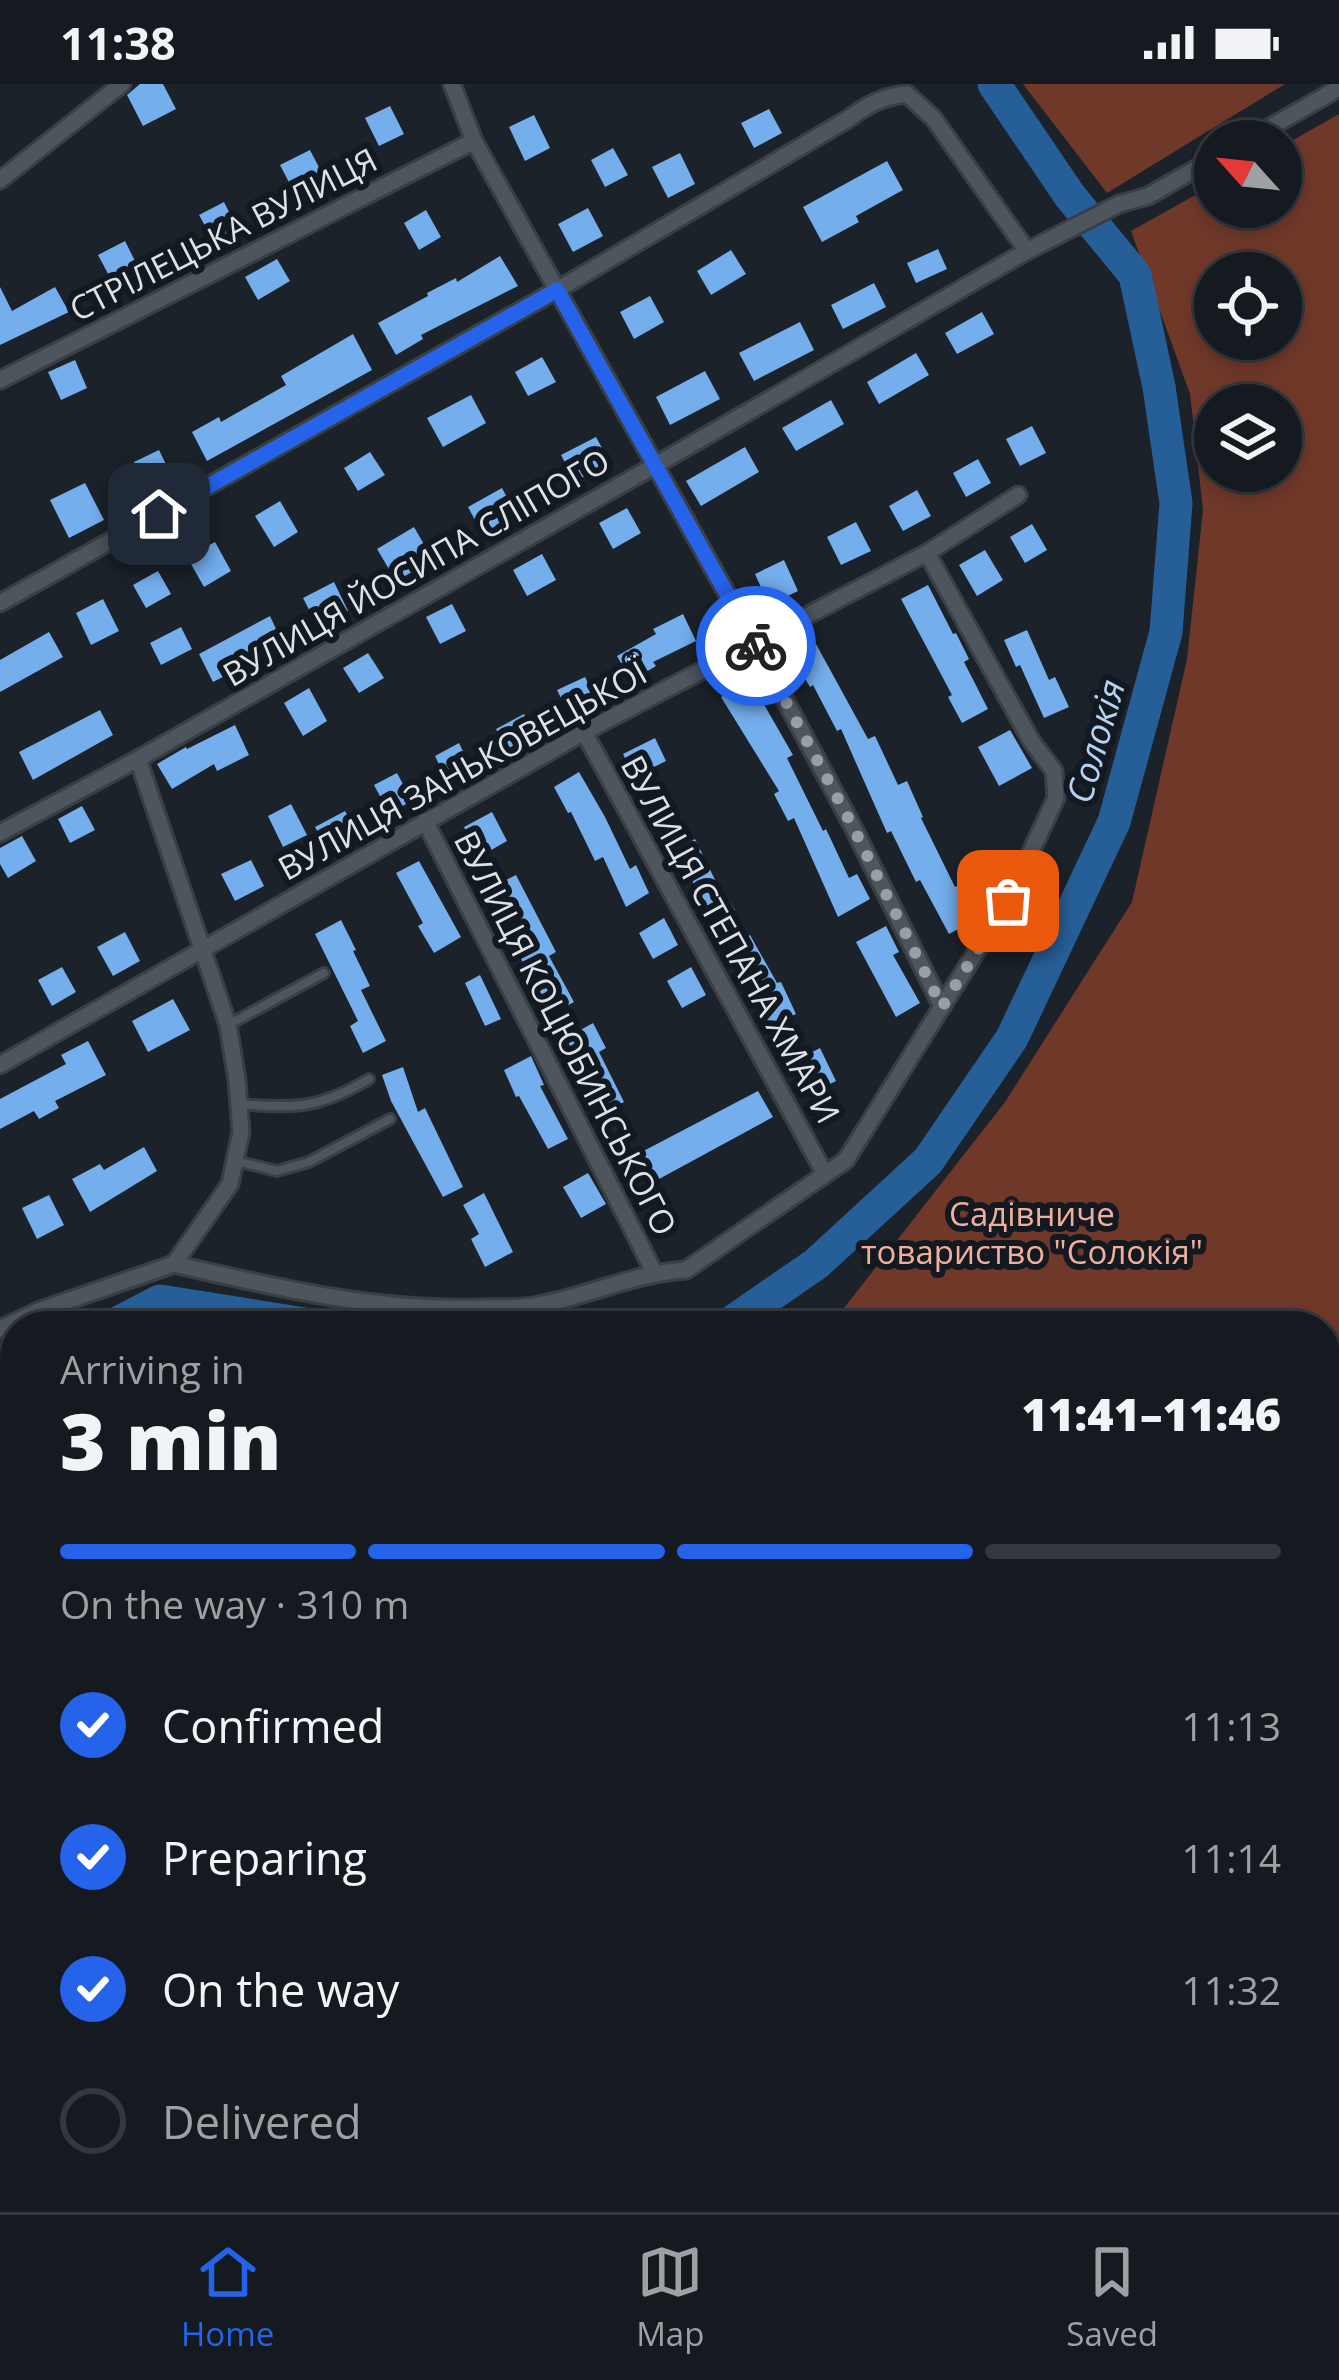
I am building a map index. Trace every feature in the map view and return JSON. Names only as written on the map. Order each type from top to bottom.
[{"type":"street","points":[[0,180],[122,84]]},
{"type":"street","points":[[452,84],[474,141],[852,825],[942,1007]]},
{"type":"street","points":[[1283,120],[1339,88]]},
{"type":"street","points":[[0,603],[557,290],[889,96],[907,94],[934,119],[1027,251]]},
{"type":"street","name":"СТРІЛЕЦЬКА ВУЛИЦЯ","points":[[0,380],[474,141]]},
{"type":"street","name":"ВУЛИЦЯ ЙОСИПА СЛІПОГО","points":[[0,833],[1027,251],[1194,170]]},
{"type":"street","name":"ВУЛИЦЯ ЗАНЬКОВЕЦЬКОЇ","points":[[0,1064],[584,732],[927,553],[1018,495]]},
{"type":"street","points":[[36,1311],[174,1264],[304,1294],[446,1309],[532,1306],[654,1272],[686,1270],[846,1160],[1008,901],[1056,798],[1054,771],[1032,742],[927,553]]},
{"type":"street","name":"ВУЛИЦЯ СТЕПАНА ХМАРИ","points":[[584,732],[825,1174]]},
{"type":"street","points":[[137,759],[228,1025],[239,1104],[241,1132],[230,1184],[174,1264]]},
{"type":"street","name":"ВУЛИЦЯ КОЦЮБИНСЬКОГО","points":[[425,821],[654,1272]]},
{"type":"lane","points":[[228,1025],[324,973]]},
{"type":"lane","points":[[239,1104],[291,1108],[340,1096],[369,1079]]},
{"type":"lane","points":[[235,1160],[278,1171],[309,1162],[390,1119]]},
{"type":"green space","points":[[1023,84],[1285,84],[1226,120],[1194,120],[1194,140],[1107,193]]},
{"type":"green space","name":"Садівниче товариство \"Солокія\"","points":[[1339,114],[1339,1311],[842,1311],[1005,1102],[1132,902],[1187,659],[1201,492],[1302,492],[1302,384],[1194,384],[1194,430],[1190,394],[1131,231],[1194,196],[1194,228],[1302,228],[1302,135]]},
{"type":"building","points":[[140,84],[163,84],[176,109],[143,126],[127,95]]},
{"type":"building","points":[[390,106],[404,134],[379,146],[365,118]]},
{"type":"building","points":[[769,109],[782,133],[754,148],[741,123]]},
{"type":"building","points":[[534,115],[550,148],[525,161],[509,127]]},
{"type":"building","points":[[613,148],[628,175],[605,187],[591,160]]},
{"type":"building","points":[[310,150],[324,177],[294,192],[280,165]]},
{"type":"building","points":[[680,153],[695,184],[668,198],[652,167]]},
{"type":"building","points":[[887,161],[903,190],[822,242],[803,207]]},
{"type":"building","points":[[224,202],[237,228],[213,240],[199,215]]},
{"type":"building","points":[[588,208],[603,236],[573,252],[558,224]]},
{"type":"building","points":[[426,210],[441,237],[419,250],[404,223]]},
{"type":"building","points":[[125,241],[140,271],[113,283],[98,255]]},
{"type":"building","points":[[938,249],[947,269],[916,283],[907,263]]},
{"type":"building","points":[[731,250],[746,274],[711,295],[697,271]]},
{"type":"building","points":[[500,256],[518,286],[421,335],[423,339],[396,355],[378,323]]},
{"type":"building","points":[[277,259],[290,281],[258,300],[245,277]]},
{"type":"building","points":[[874,283],[886,307],[843,329],[831,305]]},
{"type":"building","points":[[0,287],[12,311],[55,287],[69,312],[0,345]]},
{"type":"building","points":[[650,296],[664,322],[634,339],[620,312]]},
{"type":"building","points":[[982,312],[994,334],[957,354],[945,333]]},
{"type":"building","points":[[800,322],[814,350],[754,381],[739,353]]},
{"type":"building","points":[[353,334],[372,370],[207,461],[192,432],[219,417],[221,422],[286,385],[281,376]]},
{"type":"building","points":[[916,353],[929,375],[879,404],[867,382]]},
{"type":"building","points":[[542,357],[556,382],[528,396],[515,372]]},
{"type":"building","points":[[75,360],[87,388],[61,400],[48,372]]},
{"type":"building","points":[[705,371],[720,399],[670,425],[656,397]]},
{"type":"building","points":[[471,395],[486,423],[443,447],[427,418]]},
{"type":"building","points":[[831,400],[844,424],[796,451],[782,428]]},
{"type":"building","points":[[1032,426],[1046,453],[1020,466],[1006,439]]},
{"type":"building","points":[[596,437],[610,463],[575,481],[561,455]]},
{"type":"building","points":[[745,447],[759,472],[701,506],[686,481]]},
{"type":"building","points":[[159,450],[173,479],[148,491],[134,462]]},
{"type":"building","points":[[370,452],[385,475],[358,491],[344,468]]},
{"type":"building","points":[[978,459],[991,483],[966,497],[953,473]]},
{"type":"building","points":[[85,483],[104,520],[69,538],[50,500]]},
{"type":"building","points":[[502,488],[517,516],[483,535],[468,507]]},
{"type":"building","points":[[917,490],[931,516],[903,531],[889,506]]},
{"type":"building","points":[[280,501],[298,532],[274,547],[255,516]]},
{"type":"building","points":[[627,508],[641,533],[613,549],[599,523]]},
{"type":"building","points":[[856,522],[871,551],[841,565],[827,537]]},
{"type":"building","points":[[1032,524],[1047,550],[1025,563],[1010,537]]},
{"type":"building","points":[[414,527],[433,560],[396,581],[377,549]]},
{"type":"building","points":[[215,542],[231,571],[204,587],[187,557]]},
{"type":"building","points":[[985,550],[1003,580],[977,596],[959,565]]},
{"type":"building","points":[[542,554],[556,580],[527,596],[513,570]]},
{"type":"building","points":[[784,560],[798,591],[769,605],[755,574]]},
{"type":"building","points":[[158,571],[171,594],[146,608],[133,585]]},
{"type":"building","points":[[334,582],[348,611],[318,627],[303,598]]},
{"type":"building","points":[[928,585],[969,659],[964,662],[988,709],[962,723],[901,599]]},
{"type":"building","points":[[103,599],[119,631],[91,645],[76,613]]},
{"type":"building","points":[[452,604],[466,631],[440,644],[426,617]]},
{"type":"building","points":[[683,614],[696,641],[653,662],[656,666],[631,681],[617,656]]},
{"type":"building","points":[[270,616],[284,646],[213,682],[199,654]]},
{"type":"building","points":[[181,627],[192,649],[161,665],[150,643]]},
{"type":"building","points":[[1027,630],[1049,680],[1055,677],[1069,707],[1044,718],[1004,640]]},
{"type":"building","points":[[49,632],[63,657],[0,692],[0,660]]},
{"type":"building","points":[[816,644],[868,739],[875,736],[898,785],[907,781],[955,887],[962,884],[980,917],[949,934],[891,831],[887,833],[841,729],[837,731],[793,658]]},
{"type":"building","points":[[368,653],[384,678],[359,693],[343,668]]},
{"type":"building","points":[[585,677],[596,701],[569,714],[557,690]]},
{"type":"building","points":[[750,680],[793,755],[787,758],[823,831],[826,829],[849,878],[857,874],[870,899],[838,917],[794,818],[788,821],[774,794],[779,791],[721,697]]},
{"type":"building","points":[[309,688],[327,721],[303,736],[284,703]]},
{"type":"building","points":[[100,710],[113,735],[33,780],[19,752]]},
{"type":"building","points":[[524,714],[534,734],[507,749],[496,729]]},
{"type":"building","points":[[235,725],[249,755],[217,771],[214,764],[172,789],[157,764]]},
{"type":"building","points":[[1010,730],[1032,768],[999,786],[978,747]]},
{"type":"building","points":[[655,738],[666,761],[634,777],[623,754]]},
{"type":"building","points":[[459,743],[471,768],[447,781],[435,756]]},
{"type":"building","points":[[579,772],[630,869],[636,865],[649,893],[626,907],[603,857],[595,861],[554,787]]},
{"type":"building","points":[[397,773],[412,801],[389,813],[374,785]]},
{"type":"building","points":[[291,804],[307,835],[283,847],[268,816]]},
{"type":"building","points":[[82,806],[95,830],[70,843],[58,819]]},
{"type":"building","points":[[345,811],[358,835],[328,851],[315,827]]},
{"type":"building","points":[[492,812],[507,841],[479,857],[464,827]]},
{"type":"building","points":[[22,836],[36,861],[8,878],[0,864],[0,848]]},
{"type":"building","points":[[695,839],[735,910],[714,923],[676,849]]},
{"type":"building","points":[[251,860],[264,886],[235,901],[221,874]]},
{"type":"building","points":[[419,861],[461,937],[434,953],[396,873]]},
{"type":"building","points":[[516,875],[556,952],[549,956],[574,1002],[552,1014],[483,891]]},
{"type":"building","points":[[664,918],[678,945],[653,959],[639,933]]},
{"type":"building","points":[[341,920],[370,986],[361,990],[386,1041],[363,1053],[350,1026],[358,1021],[315,934]]},
{"type":"building","points":[[886,926],[899,952],[893,955],[920,1003],[896,1017],[856,942]]},
{"type":"building","points":[[125,932],[140,961],[113,976],[97,947]]},
{"type":"building","points":[[750,935],[796,1014],[769,1026],[728,947]]},
{"type":"building","points":[[62,967],[76,992],[52,1006],[38,980]]},
{"type":"building","points":[[691,967],[706,995],[682,1008],[667,981]]},
{"type":"building","points":[[480,975],[501,1019],[485,1026],[465,983]]},
{"type":"building","points":[[173,999],[190,1030],[148,1052],[132,1021]]},
{"type":"building","points":[[593,1023],[606,1048],[599,1052],[624,1102],[604,1112],[566,1038]]},
{"type":"building","points":[[88,1041],[106,1075],[55,1101],[59,1108],[39,1119],[34,1111],[0,1129],[0,1099],[66,1064],[61,1055]]},
{"type":"building","points":[[820,1048],[836,1081],[809,1095],[793,1062]]},
{"type":"building","points":[[531,1056],[544,1085],[540,1086],[568,1139],[548,1149],[504,1070]]},
{"type":"building","points":[[403,1067],[418,1112],[425,1108],[463,1187],[443,1197],[382,1075]]},
{"type":"building","points":[[758,1091],[773,1117],[648,1185],[632,1157]]},
{"type":"building","points":[[144,1147],[157,1171],[90,1212],[72,1179],[100,1164],[104,1170]]},
{"type":"building","points":[[588,1173],[606,1204],[581,1218],[563,1187]]},
{"type":"building","points":[[484,1193],[513,1252],[485,1267],[471,1239],[479,1234],[463,1205]]},
{"type":"building","points":[[49,1195],[64,1225],[37,1239],[22,1208]]},
{"type":"waterway","name":"Солокія","points":[[748,1311],[816,1264],[928,1161],[1012,1038],[1114,822],[1166,632],[1176,503],[1159,387],[1135,275],[1070,196],[994,84]]},
{"type":"waterway","name":"Солокія","points":[[141,1311],[160,1301],[223,1311]]},
{"type":"way so far","points":[[756,646],[942,1007],[1008,901]]},
{"type":"route","points":[[159,514],[557,290],[756,646]]}]
